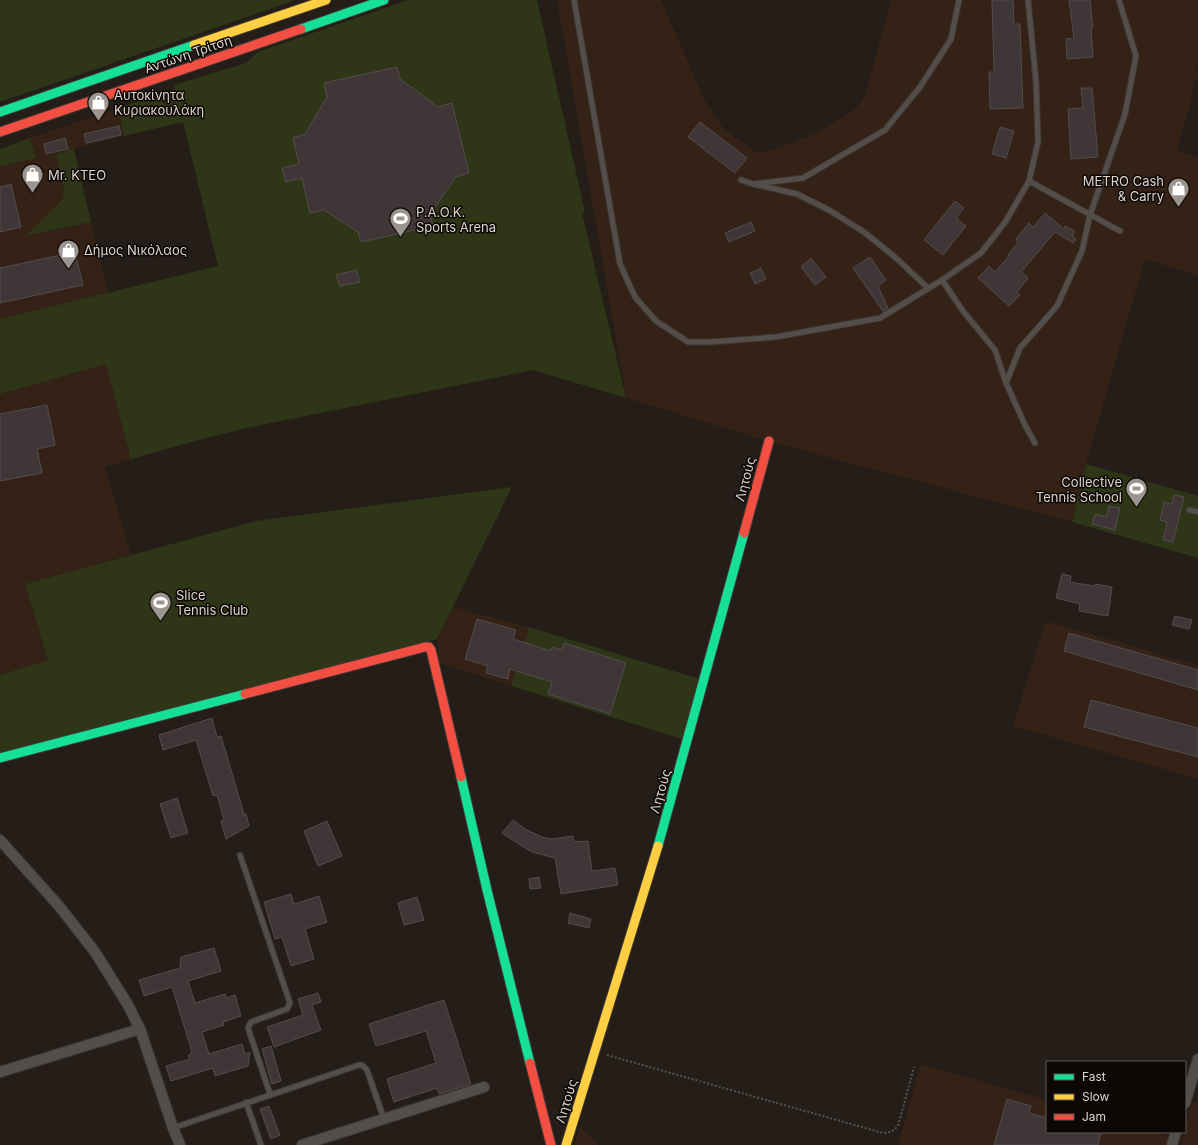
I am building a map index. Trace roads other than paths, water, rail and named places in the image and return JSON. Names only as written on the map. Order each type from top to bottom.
[{"type":"street","name":"Αντώνη Τρίτση","points":[[0,112],[308,3],[326,0]]},
{"type":"street","name":"Αντώνη Τρίτση","points":[[0,132],[384,0]]},
{"type":"street","name":"Λητούς","points":[[566,1145],[654,859],[725,606],[769,441]]},
{"type":"street","points":[[0,758],[429,647],[431,650],[487,890],[551,1145]]},
{"type":"street","points":[[0,840],[59,906],[95,952],[128,1005],[140,1029],[172,1128],[180,1145]]},
{"type":"street","points":[[0,1072],[140,1029]]},
{"type":"street","points":[[1186,1101],[1198,1059]]},
{"type":"street","points":[[302,1145],[484,1087]]},
{"type":"street","points":[[1172,1145],[1176,1133]]},
{"type":"lane","points":[[574,0],[620,264],[635,297],[656,321],[688,342],[710,342],[776,337],[880,318],[981,254],[1006,220],[1029,181],[1038,142],[1036,81],[1028,0]]},
{"type":"lane","points":[[753,184],[803,178],[885,130],[920,87],[951,39],[959,0]]},
{"type":"lane","points":[[1006,383],[1020,348],[1057,306],[1082,251],[1090,215],[1125,114],[1136,56],[1119,0]]},
{"type":"lane","points":[[741,180],[797,194],[829,210],[864,232],[896,258],[928,288]]},
{"type":"lane","points":[[1029,181],[1120,231]]},
{"type":"lane","points":[[942,280],[963,311],[995,350],[1006,383],[1035,443]]},
{"type":"lane","points":[[1189,510],[1198,512]]},
{"type":"lane","points":[[240,855],[290,1003],[287,1009],[251,1022],[248,1028],[270,1094]]},
{"type":"lane","points":[[172,1128],[359,1064],[367,1070],[384,1119]]},
{"type":"lane","points":[[246,1102],[261,1145]]},
{"type":"place","name":"Αυτοκίνητα Κυριακουλάκη","points":[[99,122]]},
{"type":"place","name":"Mr. KTEO","points":[[32,194]]},
{"type":"place","name":"METRO Cash & Carry","points":[[1179,208]]},
{"type":"place","name":"P.A.O.K. Sports Arena","points":[[400,238]]},
{"type":"place","name":"Δήμος Νικόλαος","points":[[68,270]]},
{"type":"place","name":"Collective Tennis School","points":[[1137,508]]},
{"type":"place","name":"Slice Tennis Club","points":[[160,622]]}]
